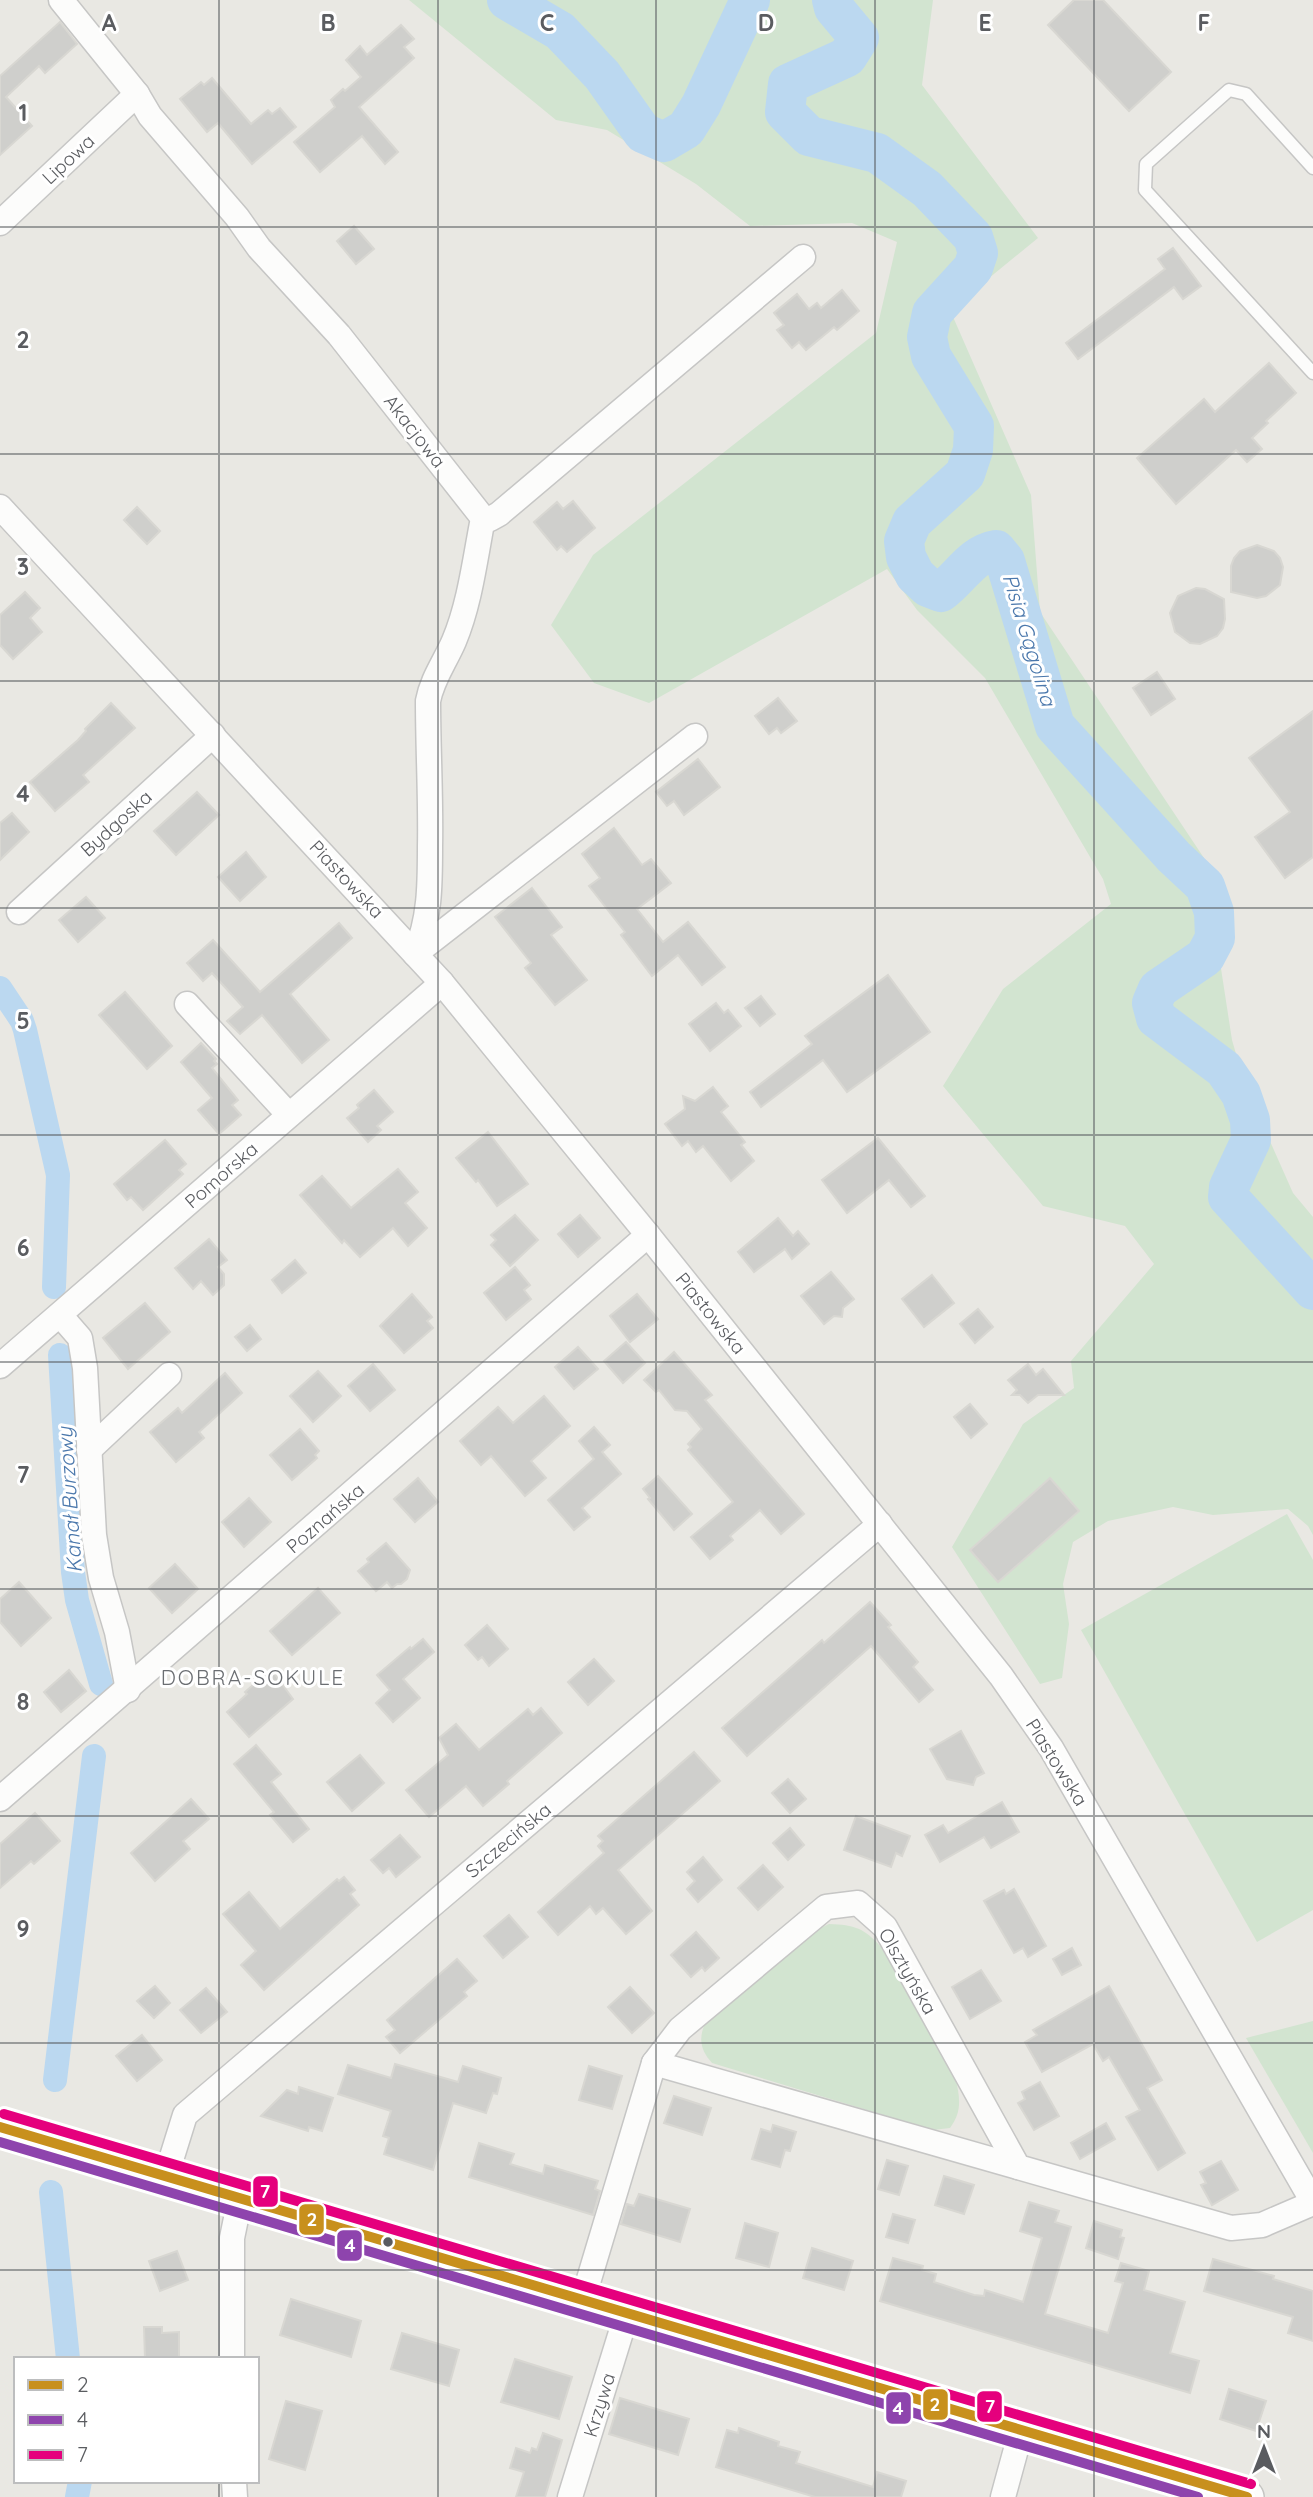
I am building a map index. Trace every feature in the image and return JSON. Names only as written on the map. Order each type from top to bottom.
[{"type":"street","name":"Akacjowa","points":[[61,0],[136,94],[150,116],[237,217],[259,248],[339,335],[483,519]]},
{"type":"street","name":"Lipowa","points":[[0,223],[136,94]]},
{"type":"street","points":[[415,954],[424,933],[429,893],[431,803],[428,701],[431,687],[454,641],[464,611],[483,519],[499,514],[803,257]]},
{"type":"street","name":"Piastowska","points":[[0,507],[442,983],[648,1235],[1001,1676],[1051,1748],[1313,2202]]},
{"type":"street","name":"Bydgoska","points":[[19,912],[213,735]]},
{"type":"street","points":[[415,954],[695,736]]},
{"type":"street","name":"Pomorska","points":[[1,1364],[442,983]]},
{"type":"street","points":[[187,1004],[289,1115]]},
{"type":"street","name":"Poznańska","points":[[0,1799],[648,1235]]},
{"type":"street","points":[[60,1315],[80,1338],[85,1368],[94,1535],[100,1578],[117,1632],[128,1690]]},
{"type":"street","points":[[89,1450],[169,1375]]},
{"type":"street","name":"Szczecińska","points":[[166,2176],[185,2115],[880,1524]]},
{"type":"street","name":"Olsztyńska","points":[[583,2299],[654,2063],[680,2029],[826,1907],[858,1903],[886,1927],[1018,2167]]},
{"type":"street","points":[[654,2063],[1231,2228],[1262,2225],[1313,2202]]},
{"type":"street","points":[[0,2127],[1247,2497]]},
{"type":"street","points":[[232,2357],[232,2238],[240,2199]]},
{"type":"street","name":"Krzywa","points":[[570,2497],[627,2313]]},
{"type":"street","points":[[1003,2497],[1021,2431]]},
{"type":"lane","points":[[1313,169],[1246,94],[1229,90],[1146,164],[1145,190],[1313,373]]},
{"type":"green space","points":[[409,0],[933,0],[922,85],[1038,238],[950,310],[1031,495],[1040,612],[1204,858],[1232,1040],[1245,1085],[1293,1193],[1313,1217],[1313,1535],[1308,1526],[1288,1509],[1213,1515],[1173,1507],[1108,1521],[1073,1542],[1063,1584],[1069,1624],[1062,1678],[1040,1684],[952,1547],[1023,1424],[1074,1388],[1071,1361],[1154,1264],[1125,1226],[1043,1206],[943,1086],[1003,989],[1111,904],[1103,879],[985,678],[917,610],[887,569],[649,703],[594,683],[551,625],[593,555],[876,333],[897,242],[852,223],[750,226],[696,184],[607,130],[556,120]]},
{"type":"green space","points":[[1287,1514],[1313,1560],[1313,1910],[1257,1942],[1081,1630]]},
{"type":"green space","points":[[829,1924],[858,1929],[881,1947],[956,2080],[959,2105],[957,2116],[950,2128],[933,2130],[712,2063],[705,2054],[701,2040],[705,2024],[808,1934]]},
{"type":"green space","points":[[1313,2021],[1313,2153],[1246,2038]]},
{"type":"water","points":[[1229,1187],[1313,1280],[1313,1299],[1225,1207]]},
{"type":"building","points":[[1074,0],[1103,0],[1171,72],[1129,111],[1048,25]]},
{"type":"building","points":[[60,22],[77,44],[45,73],[39,66],[6,97],[32,126],[0,155],[0,76]]},
{"type":"building","points":[[401,25],[414,39],[404,47],[414,58],[359,107],[398,152],[385,164],[362,136],[320,172],[294,142],[335,107],[331,100],[361,77],[346,60],[360,46],[367,55]]},
{"type":"building","points":[[212,78],[251,124],[268,110],[272,114],[280,108],[296,127],[252,164],[218,123],[207,132],[180,99],[201,82],[204,85]]},
{"type":"building","points":[[354,226],[374,249],[356,264],[337,241]]},
{"type":"building","points":[[1173,248],[1201,286],[1183,299],[1174,287],[1078,359],[1066,343],[1165,269],[1158,259]]},
{"type":"building","points":[[842,290],[859,311],[837,330],[834,327],[806,350],[799,342],[792,348],[777,330],[784,325],[774,313],[797,294],[809,309],[817,303],[821,308]]},
{"type":"building","points":[[1269,363],[1296,393],[1252,438],[1262,449],[1247,462],[1236,450],[1176,504],[1137,458],[1204,399],[1215,412]]},
{"type":"building","points":[[573,501],[595,528],[567,552],[561,546],[557,550],[534,522],[557,502],[563,509]]},
{"type":"building","points":[[137,507],[160,531],[147,544],[124,520]]},
{"type":"building","points":[[1257,545],[1274,551],[1280,558],[1283,567],[1280,585],[1266,596],[1257,598],[1231,592],[1231,566],[1234,558],[1240,551]]},
{"type":"building","points":[[1196,588],[1205,589],[1224,599],[1223,628],[1217,636],[1200,644],[1190,643],[1175,632],[1170,613],[1178,596]]},
{"type":"building","points":[[25,592],[40,608],[30,618],[42,632],[13,659],[0,645],[0,615]]},
{"type":"building","points":[[1157,672],[1175,699],[1151,715],[1133,688]]},
{"type":"building","points":[[778,698],[797,721],[781,733],[777,728],[769,734],[755,716]]},
{"type":"building","points":[[111,703],[135,728],[83,775],[89,782],[55,811],[30,782],[78,740]]},
{"type":"building","points":[[1313,711],[1313,857],[1285,878],[1255,837],[1290,812],[1249,758]]},
{"type":"building","points":[[698,759],[720,787],[684,815],[674,801],[667,806],[656,792]]},
{"type":"building","points":[[197,792],[219,815],[176,855],[154,831]]},
{"type":"building","points":[[12,813],[29,832],[0,860],[0,823]]},
{"type":"building","points":[[614,828],[642,865],[651,859],[671,883],[637,909],[663,942],[688,922],[725,967],[702,985],[678,955],[652,976],[621,935],[625,932],[589,886],[600,878],[582,854]]},
{"type":"building","points":[[246,852],[266,877],[240,901],[218,877]]},
{"type":"building","points":[[532,888],[562,927],[551,935],[587,980],[555,1005],[525,968],[531,963],[495,917]]},
{"type":"building","points":[[86,897],[105,918],[78,942],[59,920]]},
{"type":"building","points":[[339,923],[352,938],[290,994],[329,1040],[302,1063],[262,1015],[240,1034],[227,1021],[243,1007],[212,973],[203,981],[187,963],[213,940],[260,992]]},
{"type":"building","points":[[888,975],[930,1032],[847,1092],[823,1060],[761,1107],[750,1092],[812,1044],[805,1036]]},
{"type":"building","points":[[125,992],[172,1046],[147,1069],[99,1015]]},
{"type":"building","points":[[761,996],[775,1014],[760,1026],[745,1008]]},
{"type":"building","points":[[716,1003],[724,1013],[728,1010],[741,1026],[710,1051],[689,1024]]},
{"type":"building","points":[[201,1043],[216,1059],[214,1061],[217,1064],[212,1068],[238,1100],[232,1105],[241,1115],[219,1134],[198,1110],[212,1098],[181,1062]]},
{"type":"building","points":[[713,1087],[728,1106],[721,1112],[745,1142],[741,1145],[754,1161],[731,1181],[703,1146],[696,1152],[688,1141],[682,1146],[665,1124],[685,1109],[683,1096],[695,1101]]},
{"type":"building","points":[[374,1090],[393,1112],[377,1126],[381,1130],[368,1142],[347,1118]]},
{"type":"building","points":[[488,1132],[528,1184],[497,1206],[478,1180],[476,1182],[456,1158]]},
{"type":"building","points":[[878,1138],[925,1196],[911,1207],[889,1180],[847,1213],[822,1180]]},
{"type":"building","points":[[165,1140],[186,1164],[179,1170],[183,1174],[143,1210],[131,1197],[127,1200],[114,1184]]},
{"type":"building","points":[[398,1169],[418,1192],[405,1203],[427,1228],[408,1246],[393,1228],[360,1257],[344,1240],[342,1243],[300,1195],[322,1176],[351,1208]]},
{"type":"building","points":[[515,1215],[538,1240],[510,1266],[491,1245],[496,1240],[491,1235]]},
{"type":"building","points":[[580,1215],[600,1238],[578,1257],[558,1234]]},
{"type":"building","points":[[778,1218],[793,1236],[798,1231],[809,1244],[792,1259],[785,1249],[754,1272],[738,1252]]},
{"type":"building","points":[[209,1239],[227,1260],[218,1267],[224,1274],[224,1285],[213,1295],[201,1281],[193,1289],[175,1268]]},
{"type":"building","points":[[295,1260],[306,1273],[282,1293],[272,1280]]},
{"type":"building","points":[[515,1267],[530,1285],[524,1290],[531,1299],[506,1320],[484,1293]]},
{"type":"building","points":[[831,1272],[854,1299],[843,1308],[842,1317],[834,1316],[824,1324],[801,1296]]},
{"type":"building","points":[[932,1275],[954,1303],[924,1327],[902,1299]]},
{"type":"building","points":[[412,1294],[432,1317],[427,1321],[433,1328],[404,1353],[380,1326]]},
{"type":"building","points":[[637,1294],[658,1319],[630,1342],[610,1316]]},
{"type":"building","points":[[145,1303],[170,1332],[128,1369],[103,1338]]},
{"type":"building","points":[[978,1309],[993,1327],[975,1343],[960,1324]]},
{"type":"building","points":[[250,1325],[261,1339],[247,1351],[235,1337]]},
{"type":"building","points":[[626,1342],[645,1363],[623,1383],[604,1361]]},
{"type":"building","points":[[578,1347],[598,1369],[574,1389],[555,1367]]},
{"type":"building","points":[[674,1352],[712,1395],[705,1400],[804,1514],[781,1534],[760,1510],[730,1536],[733,1540],[710,1559],[691,1537],[733,1502],[688,1450],[691,1447],[688,1444],[702,1429],[687,1411],[675,1410],[659,1390],[656,1392],[644,1380]]},
{"type":"building","points":[[373,1364],[395,1390],[370,1411],[348,1386]]},
{"type":"building","points":[[1028,1364],[1036,1375],[1043,1369],[1064,1395],[1038,1395],[1028,1403],[1020,1395],[1012,1395],[1017,1390],[1008,1380]]},
{"type":"building","points":[[318,1371],[341,1396],[313,1422],[290,1396]]},
{"type":"building","points":[[225,1373],[242,1393],[199,1432],[204,1438],[176,1462],[150,1432],[178,1408],[182,1413]]},
{"type":"building","points":[[544,1396],[570,1426],[531,1461],[546,1478],[525,1496],[491,1456],[481,1465],[460,1441],[498,1407],[513,1423]]},
{"type":"building","points":[[970,1404],[987,1424],[971,1438],[954,1417]]},
{"type":"building","points":[[594,1427],[610,1445],[602,1452],[621,1474],[582,1508],[590,1517],[574,1530],[548,1500],[594,1459],[579,1441]]},
{"type":"building","points":[[300,1429],[319,1451],[315,1455],[317,1458],[292,1480],[270,1455]]},
{"type":"building","points":[[658,1476],[692,1514],[674,1530],[643,1489]]},
{"type":"building","points":[[418,1478],[438,1502],[415,1522],[394,1499]]},
{"type":"building","points":[[1050,1478],[1079,1511],[998,1582],[970,1550]]},
{"type":"building","points":[[249,1498],[271,1522],[244,1547],[222,1522]]},
{"type":"building","points":[[386,1543],[410,1570],[407,1579],[401,1584],[392,1588],[387,1582],[376,1591],[358,1571],[369,1562],[367,1559]]},
{"type":"building","points":[[175,1564],[198,1589],[172,1613],[149,1588]]},
{"type":"building","points":[[19,1582],[51,1618],[21,1646],[0,1622],[0,1599]]},
{"type":"building","points":[[318,1588],[340,1613],[292,1655],[270,1631]]},
{"type":"building","points":[[870,1602],[918,1662],[913,1667],[933,1690],[919,1702],[871,1646],[747,1756],[722,1728],[822,1640],[824,1643]]},
{"type":"building","points":[[487,1625],[508,1649],[489,1666],[482,1657],[478,1660],[465,1645]]},
{"type":"building","points":[[423,1639],[434,1652],[403,1679],[420,1698],[393,1722],[376,1703],[390,1690],[377,1675]]},
{"type":"building","points":[[594,1659],[614,1681],[588,1705],[568,1682]]},
{"type":"building","points":[[271,1669],[293,1699],[249,1737],[227,1712]]},
{"type":"building","points":[[69,1670],[86,1691],[61,1712],[44,1692]]},
{"type":"building","points":[[541,1708],[562,1733],[483,1806],[466,1786],[429,1817],[406,1790],[448,1755],[439,1738],[456,1724],[479,1750],[528,1709],[533,1715]]},
{"type":"building","points":[[961,1731],[984,1773],[976,1777],[973,1785],[947,1779],[930,1749]]},
{"type":"building","points":[[256,1745],[281,1774],[271,1782],[309,1829],[293,1842],[270,1815],[274,1812],[234,1764]]},
{"type":"building","points":[[694,1752],[720,1781],[618,1870],[652,1911],[626,1934],[603,1908],[596,1914],[590,1906],[558,1935],[538,1912],[604,1853],[598,1846],[603,1841],[598,1836]]},
{"type":"building","points":[[360,1755],[384,1783],[352,1811],[327,1782]]},
{"type":"building","points":[[788,1779],[806,1799],[790,1813],[772,1793]]},
{"type":"building","points":[[191,1799],[209,1819],[183,1841],[190,1849],[155,1881],[131,1853]]},
{"type":"building","points":[[1002,1802],[1019,1832],[991,1848],[984,1837],[940,1862],[925,1835],[943,1825],[948,1833]]},
{"type":"building","points":[[35,1813],[60,1841],[34,1864],[31,1861],[0,1888],[0,1844]]},
{"type":"building","points":[[856,1816],[910,1836],[902,1856],[896,1853],[891,1867],[844,1850]]},
{"type":"building","points":[[790,1828],[804,1845],[788,1860],[773,1843]]},
{"type":"building","points":[[400,1835],[420,1857],[396,1877],[389,1868],[383,1873],[371,1860]]},
{"type":"building","points":[[703,1857],[722,1880],[698,1902],[687,1889],[695,1881],[687,1872]]},
{"type":"building","points":[[763,1865],[783,1887],[758,1910],[738,1888]]},
{"type":"building","points":[[344,1877],[355,1890],[350,1894],[359,1905],[264,1990],[241,1965],[256,1951],[223,1914],[249,1892],[280,1929],[337,1879],[339,1881]]},
{"type":"building","points":[[1014,1889],[1046,1946],[1028,1957],[1023,1948],[1014,1953],[984,1901],[1004,1890],[1006,1894]]},
{"type":"building","points":[[509,1915],[528,1937],[503,1958],[484,1936]]},
{"type":"building","points":[[696,1932],[719,1958],[705,1971],[702,1967],[691,1977],[671,1955]]},
{"type":"building","points":[[1072,1948],[1081,1965],[1062,1975],[1053,1959]]},
{"type":"building","points":[[457,1959],[477,1981],[464,1992],[467,1996],[400,2053],[386,2037],[395,2030],[387,2020]]},
{"type":"building","points":[[981,1970],[1001,2001],[970,2019],[952,1987]]},
{"type":"building","points":[[155,1986],[170,2003],[154,2018],[137,2001]]},
{"type":"building","points":[[1109,1986],[1162,2080],[1147,2088],[1185,2153],[1158,2170],[1126,2117],[1140,2110],[1109,2057],[1103,2061],[1093,2044],[1042,2072],[1025,2042],[1037,2035],[1033,2030]]},
{"type":"building","points":[[630,1987],[654,2013],[632,2033],[608,2007]]},
{"type":"building","points":[[206,1988],[227,2012],[201,2033],[180,2010]]},
{"type":"building","points":[[142,2035],[162,2060],[137,2081],[116,2056]]},
{"type":"building","points":[[395,2064],[458,2082],[463,2066],[501,2078],[497,2094],[493,2093],[486,2113],[453,2103],[433,2170],[384,2154],[389,2138],[383,2136],[391,2111],[338,2094],[348,2065],[391,2078]]},
{"type":"building","points":[[589,2066],[622,2076],[612,2109],[579,2100]]},
{"type":"building","points":[[1040,2082],[1059,2116],[1034,2130],[1018,2103],[1025,2099],[1022,2092]]},
{"type":"building","points":[[299,2087],[333,2098],[322,2131],[309,2127],[308,2131],[261,2116],[287,2090],[298,2094]]},
{"type":"building","points":[[674,2096],[711,2108],[702,2135],[664,2123]]},
{"type":"building","points":[[1106,2123],[1115,2139],[1080,2159],[1071,2143]]},
{"type":"building","points":[[773,2125],[796,2132],[790,2151],[785,2150],[780,2167],[752,2159],[761,2129],[771,2132]]},
{"type":"building","points":[[479,2143],[514,2154],[510,2164],[543,2174],[545,2165],[598,2181],[595,2189],[600,2191],[593,2215],[469,2177]]},
{"type":"building","points":[[887,2160],[908,2166],[899,2195],[878,2189]]},
{"type":"building","points":[[1221,2161],[1238,2190],[1212,2205],[1201,2185],[1206,2183],[1200,2172]]},
{"type":"building","points":[[944,2176],[974,2185],[964,2214],[935,2205]]},
{"type":"building","points":[[639,2194],[690,2209],[680,2242],[621,2224],[627,2204],[634,2206]]},
{"type":"building","points":[[1029,2202],[1059,2211],[1055,2222],[1071,2227],[1045,2314],[1108,2333],[1123,2283],[1115,2281],[1121,2263],[1149,2271],[1144,2290],[1185,2302],[1170,2353],[1199,2361],[1190,2393],[880,2301],[893,2258],[923,2266],[922,2270],[936,2274],[934,2282],[974,2295],[984,2296],[985,2290],[1023,2302],[1042,2238],[1020,2231]]},
{"type":"building","points":[[893,2214],[915,2220],[908,2243],[886,2237]]},
{"type":"building","points":[[1094,2221],[1122,2230],[1120,2237],[1124,2238],[1118,2259],[1086,2248]]},
{"type":"building","points":[[745,2223],[778,2233],[769,2267],[736,2258]]},
{"type":"building","points":[[812,2248],[853,2261],[844,2290],[803,2278]]},
{"type":"building","points":[[177,2251],[188,2280],[160,2291],[149,2261]]},
{"type":"building","points":[[1213,2259],[1274,2276],[1273,2279],[1313,2291],[1313,2341],[1288,2333],[1293,2317],[1204,2291]]},
{"type":"building","points":[[291,2299],[361,2321],[351,2357],[280,2335]]},
{"type":"building","points":[[144,2327],[162,2327],[162,2333],[179,2332],[179,2357],[145,2357]]},
{"type":"building","points":[[402,2333],[459,2350],[449,2386],[391,2369]]},
{"type":"building","points":[[515,2359],[572,2377],[559,2419],[501,2402]]},
{"type":"building","points":[[1229,2389],[1266,2401],[1256,2431],[1220,2419]]},
{"type":"building","points":[[620,2398],[689,2419],[678,2455],[609,2434]]},
{"type":"building","points":[[286,2401],[322,2411],[305,2470],[269,2459]]},
{"type":"building","points":[[739,2428],[779,2442],[778,2446],[800,2452],[796,2463],[873,2487],[877,2472],[906,2481],[901,2497],[815,2497],[716,2467],[727,2430],[738,2433]]},
{"type":"building","points":[[543,2433],[562,2440],[545,2497],[516,2497],[524,2472],[510,2468],[516,2448],[530,2453],[532,2448],[537,2450]]},
{"type":"waterway","name":"Pisia Gągolina","points":[[507,0],[560,31],[602,75],[643,133],[664,142],[686,129],[701,105],[750,0]]},
{"type":"waterway","name":"Pisia Gągolina","points":[[832,0],[834,8],[859,38],[847,57],[788,84],[785,112],[809,136],[877,153],[927,189],[973,237],[978,253],[973,268],[932,313],[927,337],[931,356],[974,426],[973,450],[965,474],[912,522],[904,541],[906,557],[915,575],[928,587],[941,592],[973,561],[996,550],[1005,561],[1055,726],[1174,857],[1205,886],[1214,912],[1215,938],[1205,957],[1158,989],[1152,1003],[1156,1018],[1224,1069],[1241,1094],[1250,1120],[1251,1140],[1229,1187],[1228,1197],[1313,1290]]},
{"type":"waterway","name":"Kanał Burzowy","points":[[0,988],[25,1030],[58,1175],[54,1287]]},
{"type":"waterway","name":"Kanał Burzowy","points":[[60,1355],[73,1572],[77,1600],[101,1684]]},
{"type":"waterway","name":"Kanał Burzowy","points":[[55,2080],[94,1756]]},
{"type":"waterway","name":"Kanał Burzowy","points":[[51,2192],[68,2357]]},
{"type":"waterway","name":"Kanał Burzowy","points":[[77,2497],[80,2483]]},
{"type":"transit line","name":"7","points":[[4,2114],[1251,2484]]},
{"type":"transit line","name":"2","points":[[0,2127],[1247,2497]]},
{"type":"transit line","name":"4","points":[[0,2142],[1198,2497]]},
{"type":"district","name":"DOBRA-SOKULE","points":[[253,1678]]}]
